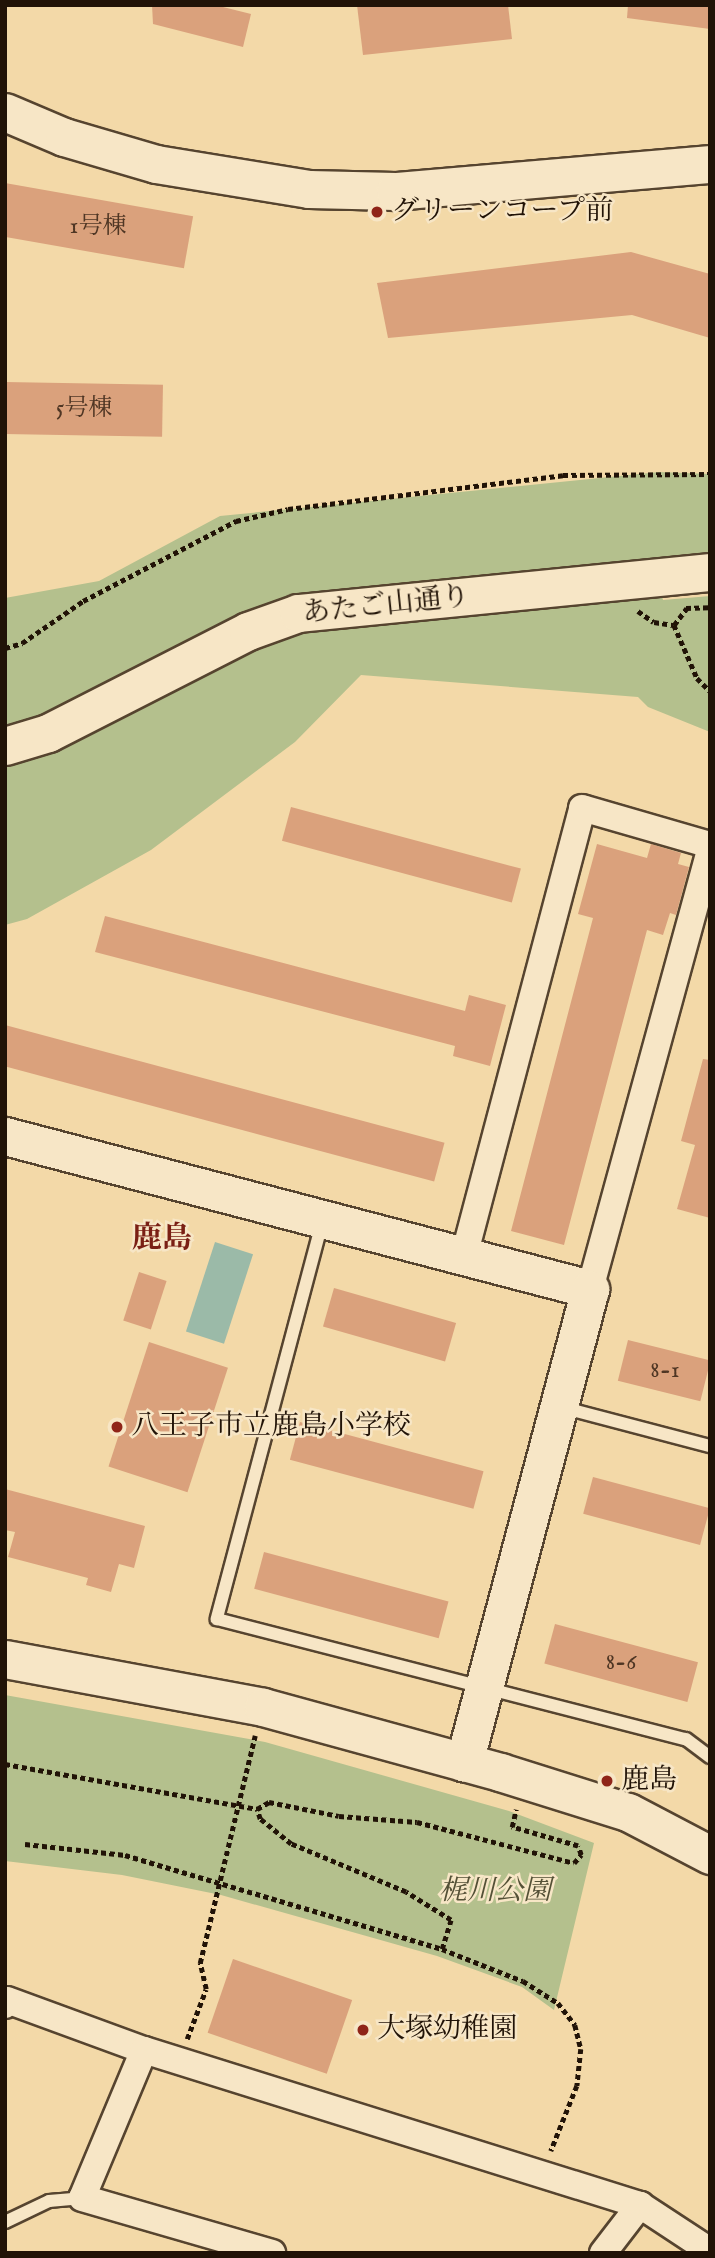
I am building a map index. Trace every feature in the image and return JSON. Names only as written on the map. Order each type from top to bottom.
[{"type":"street","points":[[5,112],[64,137],[156,164],[309,189],[395,191],[710,164]]},
{"type":"street","name":"あたご山通り","points":[[5,746],[48,733],[248,631],[298,613],[710,572]]},
{"type":"street","points":[[464,1256],[582,808],[710,847],[464,1763]]},
{"type":"street","points":[[5,1136],[590,1289]]},
{"type":"street","points":[[5,1659],[262,1707],[464,1763],[628,1812],[710,1856]]},
{"type":"street","points":[[5,2005],[7,2000],[179,2062],[640,2205],[710,2251]]},
{"type":"street","points":[[144,2050],[82,2198],[272,2253]]},
{"type":"street","points":[[603,2253],[640,2205]]},
{"type":"lane","points":[[323,1219],[217,1619],[686,1739],[710,1758]]},
{"type":"lane","points":[[559,1406],[710,1446]]},
{"type":"lane","points":[[5,2222],[49,2200],[82,2198]]},
{"type":"path","points":[[5,648],[22,643],[83,601],[236,521],[288,509],[563,475],[710,474]]},
{"type":"path","points":[[628,605],[654,622],[674,625]]},
{"type":"path","points":[[674,625],[687,608]]},
{"type":"path","points":[[674,625],[697,678],[710,691]]},
{"type":"path","points":[[179,2062],[206,1989],[200,1963],[256,1735]]},
{"type":"path","points":[[5,1764],[239,1804],[257,1810]]},
{"type":"path","points":[[257,1810],[270,1802],[339,1816],[417,1822],[574,1863],[581,1855],[578,1846],[512,1827],[516,1809]]},
{"type":"path","points":[[257,1810],[260,1819],[291,1844],[406,1892],[451,1920],[442,1949]]},
{"type":"path","points":[[25,1843],[125,1855],[442,1949],[523,1980],[558,2003],[575,2025],[581,2049],[577,2086],[542,2175]]},
{"type":"green space","points":[[659,472],[710,474],[710,556],[661,592],[663,600],[710,596],[710,732],[648,707],[638,697],[361,675],[295,742],[151,850],[27,919],[5,925],[5,598],[99,581],[220,516]]},
{"type":"green space","name":"梶川公園","points":[[5,1695],[265,1742],[509,1811],[594,1843],[554,2010],[522,1987],[437,1956],[221,1895],[122,1875],[5,1861]]},
{"type":"shaded area","points":[[215,1242],[253,1254],[224,1344],[186,1331]]},
{"type":"building","points":[[152,5],[215,5],[251,14],[243,47],[153,24]]},
{"type":"building","points":[[357,5],[508,5],[512,39],[363,55]]},
{"type":"building","points":[[628,5],[710,5],[710,29],[627,18]]},
{"type":"building","points":[[5,183],[193,216],[184,268],[5,237]]},
{"type":"building","points":[[631,252],[710,274],[710,338],[632,315],[388,338],[377,283]]},
{"type":"building","points":[[5,382],[163,385],[162,437],[5,434]]},
{"type":"building","points":[[291,807],[521,869],[512,902],[282,841]]},
{"type":"building","points":[[597,844],[647,858],[651,844],[681,853],[678,864],[689,867],[676,915],[670,913],[663,935],[647,930],[564,1245],[511,1231],[593,918],[578,914]]},
{"type":"building","points":[[105,916],[465,1011],[469,995],[506,1005],[490,1066],[453,1056],[455,1046],[95,952]]},
{"type":"building","points":[[5,1025],[444,1143],[434,1181],[5,1066]]},
{"type":"building","points":[[703,1059],[710,1060],[710,1218],[677,1209],[695,1145],[681,1141]]},
{"type":"building","points":[[139,1272],[167,1281],[151,1329],[123,1321]]},
{"type":"building","points":[[334,1288],[456,1323],[445,1361],[323,1326]]},
{"type":"building","points":[[628,1340],[710,1360],[700,1401],[618,1381]]},
{"type":"building","points":[[149,1342],[228,1368],[187,1492],[109,1467]]},
{"type":"building","points":[[300,1422],[484,1471],[473,1509],[290,1460]]},
{"type":"building","points":[[593,1477],[710,1508],[700,1545],[583,1514]]},
{"type":"building","points":[[5,1489],[145,1526],[134,1568],[119,1564],[111,1592],[86,1585],[88,1578],[8,1557],[15,1532],[5,1530]]},
{"type":"building","points":[[264,1552],[448,1601],[439,1638],[254,1589]]},
{"type":"building","points":[[555,1624],[698,1662],[687,1702],[544,1664]]},
{"type":"building","points":[[233,1959],[352,2000],[327,2074],[208,2033]]},
{"type":"place","name":"グリーンコープ前","points":[[377,212]]},
{"type":"place","name":"八王子市立鹿島小学校","points":[[117,1427]]},
{"type":"place","name":"鹿島","points":[[607,1781]]},
{"type":"place","name":"大塚幼稚園","points":[[363,2030]]},
{"type":"district","name":"鹿島","points":[[162,1239]]}]
